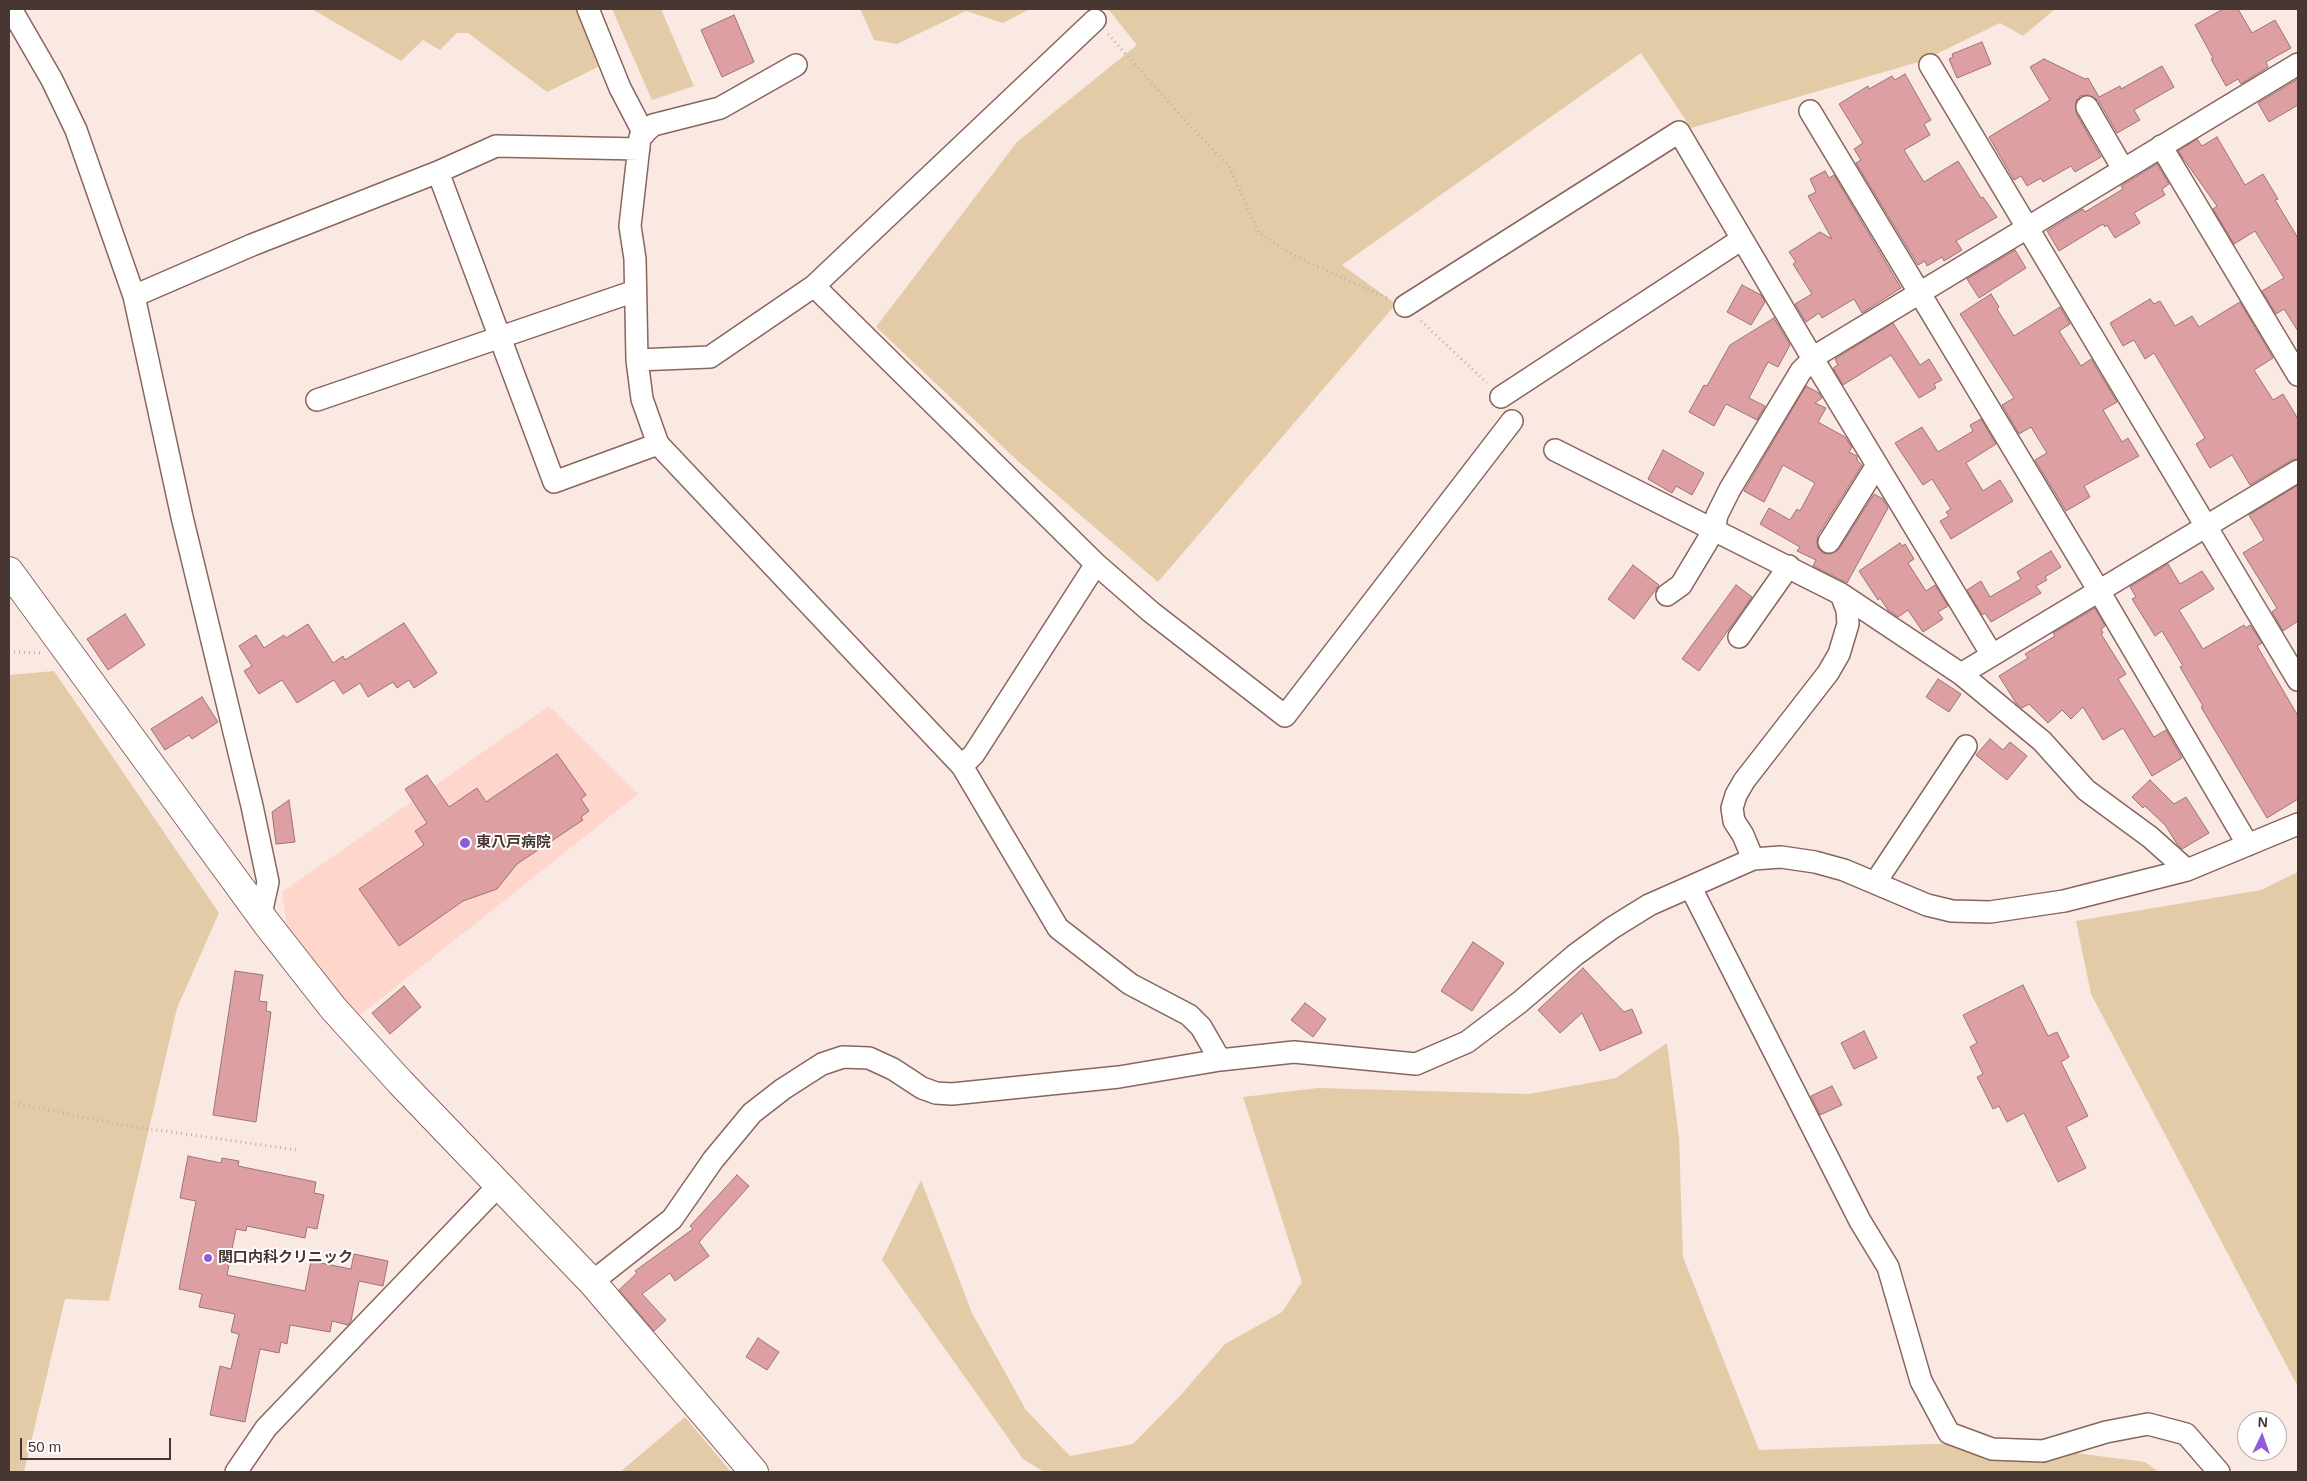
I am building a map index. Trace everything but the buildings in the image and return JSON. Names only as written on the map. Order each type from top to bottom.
[{"type":"street","points":[[12,9],[52,80],[76,130],[134,296],[182,517],[239,750],[268,882],[260,914]]},
{"type":"street","points":[[588,9],[641,141],[630,226],[635,260],[638,360],[642,399],[658,444],[962,766],[1058,928],[1130,984],[1190,1015],[1201,1027],[1220,1060]]},
{"type":"street","points":[[638,360],[710,357],[814,286],[1096,20]]},
{"type":"street","points":[[1667,595],[1681,585],[1714,530],[1717,515],[1730,489],[1801,371],[1813,359],[2298,64]]},
{"type":"street","points":[[134,296],[252,245],[438,172],[496,146],[641,141],[653,126],[720,108],[796,65]]},
{"type":"street","points":[[1930,65],[2298,680]]},
{"type":"street","points":[[2087,107],[2123,169]]},
{"type":"street","points":[[1810,111],[2099,591],[2248,845]]},
{"type":"street","points":[[1406,306],[1679,132],[1877,466],[1992,655]]},
{"type":"street","points":[[2161,146],[2298,375]]},
{"type":"street","points":[[438,172],[554,482],[658,444]]},
{"type":"street","points":[[1501,396],[1742,239]]},
{"type":"street","points":[[814,286],[1096,564],[1151,612],[1285,716],[1512,421]]},
{"type":"street","points":[[317,400],[635,291]]},
{"type":"street","points":[[1555,450],[1789,566],[1841,594],[1961,674],[2042,741],[2086,790],[2150,837],[2187,870]]},
{"type":"street","points":[[1829,542],[1877,466]]},
{"type":"street","points":[[1961,674],[2298,472]]},
{"type":"street","points":[[962,766],[974,754],[1096,564]]},
{"type":"street","points":[[1739,637],[1789,566]]},
{"type":"street","points":[[9,571],[260,914],[333,1008],[400,1082],[500,1184],[592,1282],[754,1472]]},
{"type":"street","points":[[1753,860],[1743,835],[1734,821],[1732,808],[1736,795],[1744,781],[1828,673],[1839,654],[1848,624],[1847,610],[1841,594]]},
{"type":"street","points":[[1875,883],[1966,746]]},
{"type":"street","points":[[592,1282],[672,1219],[713,1160],[752,1113],[783,1089],[822,1064],[843,1056],[869,1058],[893,1069],[922,1088],[936,1094],[1118,1077],[1220,1060],[1294,1052],[1416,1064],[1467,1042],[1520,1002],[1575,955],[1612,928],[1649,905],[1753,860],[1781,857],[1815,862],[1844,870],[1927,905],[1952,911],[1990,912],[2064,901],[2187,870],[2298,824]]},
{"type":"street","points":[[1691,888],[1860,1221],[1888,1267],[1921,1381],[1949,1433],[1992,1449],[2043,1452],[2106,1432],[2148,1424],[2186,1434],[2219,1472]]},
{"type":"street","points":[[236,1472],[266,1428],[500,1184]]},
{"type":"path","points":[[1096,20],[1228,166],[1259,233],[1293,255],[1406,306],[1501,396]]},
{"type":"path","points":[[9,1102],[122,1125],[297,1150]]},
{"type":"shaded area","points":[[312,9],[577,9],[598,67],[547,92],[468,33],[457,33],[440,50],[423,40],[401,61]]},
{"type":"shaded area","points":[[612,9],[661,9],[694,86],[652,100]]},
{"type":"shaded area","points":[[860,9],[1030,9],[1003,23],[966,11],[897,44],[874,40]]},
{"type":"shaded area","points":[[1108,9],[2055,9],[2023,36],[2000,23],[1922,61],[1691,128],[1641,53],[1342,265],[1396,304],[1158,582],[1020,463],[876,327],[1017,142],[1137,45]]},
{"type":"shaded area","points":[[54,671],[219,913],[177,1008],[109,1301],[65,1299],[24,1472],[9,1472],[9,675]]},
{"type":"shaded area","name":"東八戸病院","points":[[549,706],[638,794],[358,1017],[287,925],[282,892]]},
{"type":"shaded area","points":[[2298,872],[2298,1387],[2091,994],[2076,921],[2261,890]]},
{"type":"shaded area","points":[[1667,1043],[1679,1138],[1683,1257],[1759,1450],[1991,1442],[2145,1462],[2159,1472],[1044,1472],[1023,1459],[882,1260],[921,1180],[972,1313],[1026,1410],[1070,1456],[1133,1444],[1179,1397],[1225,1344],[1282,1312],[1302,1282],[1243,1097],[1318,1088],[1529,1094],[1616,1078]]},
{"type":"shaded area","points":[[685,1417],[731,1472],[620,1472]]},
{"type":"place","name":"東八戸病院","points":[[465,843]]},
{"type":"place","name":"関口内科クリニック","points":[[208,1258]]}]
